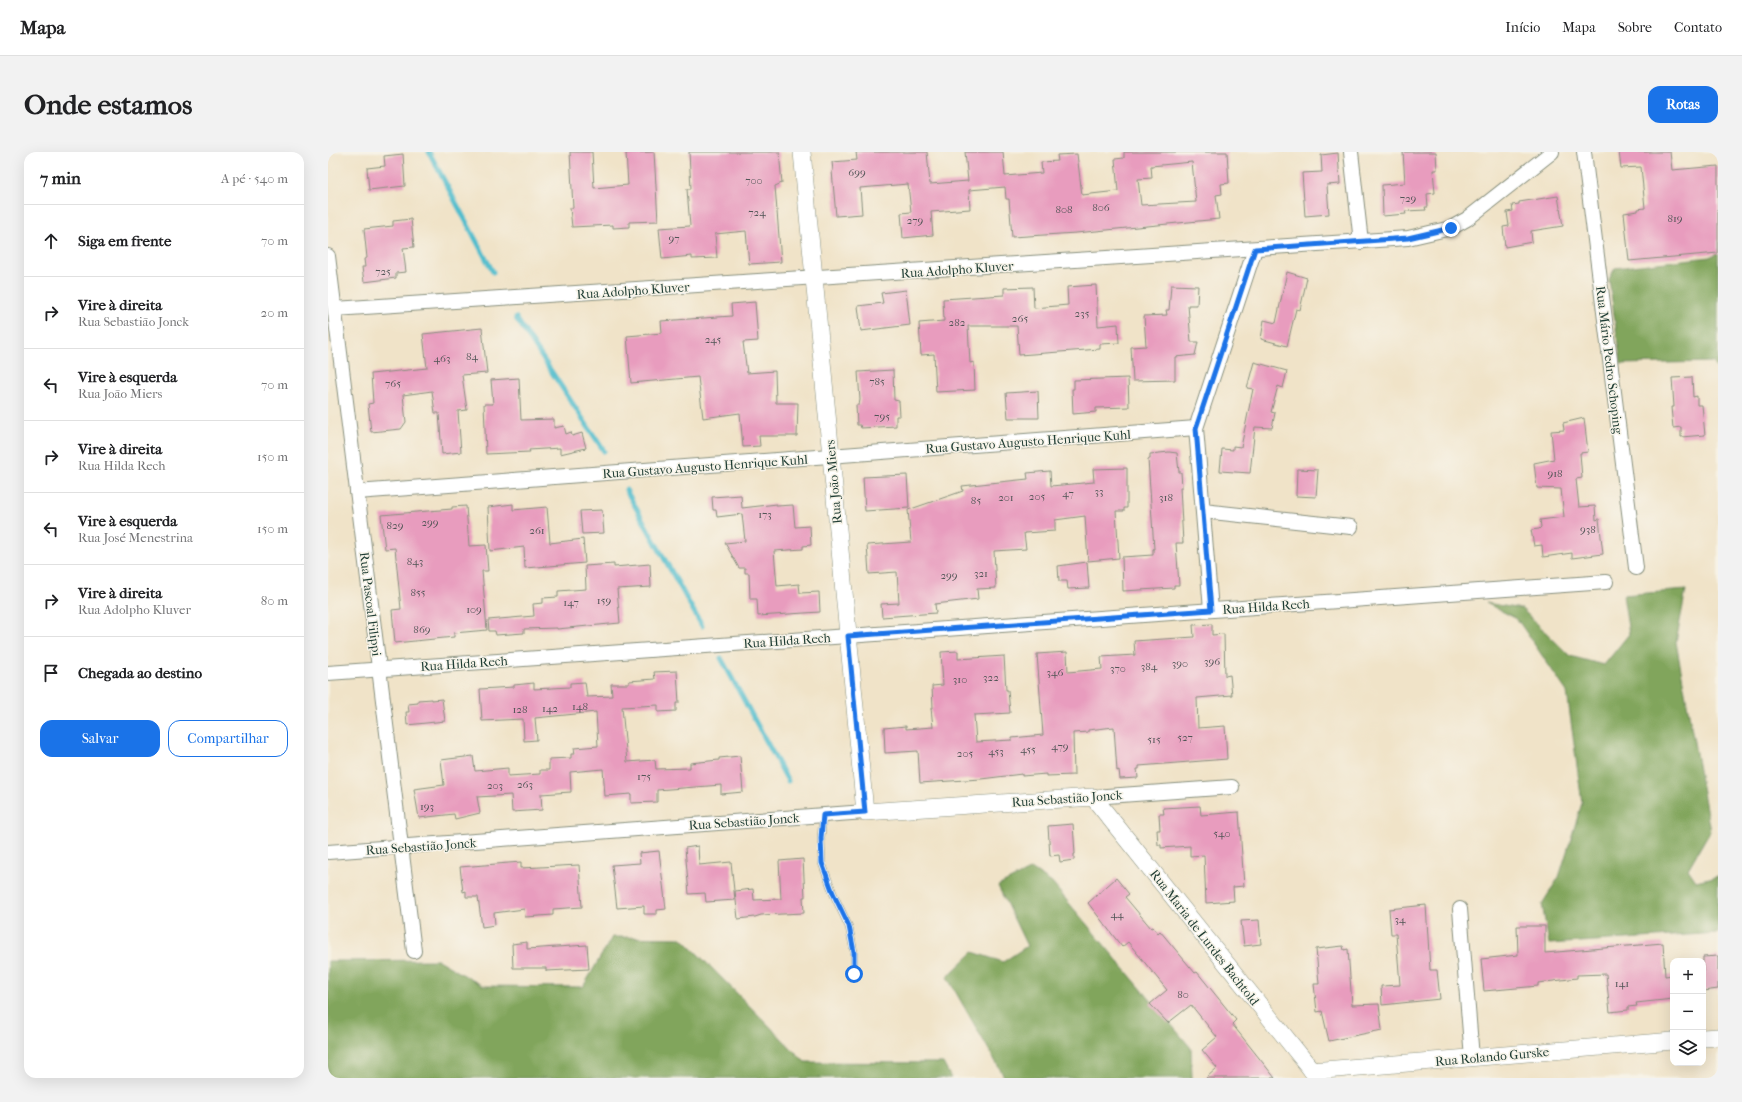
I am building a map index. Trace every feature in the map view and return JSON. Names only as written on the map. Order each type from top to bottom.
[{"type":"street","name":"Rua João Miers","points":[[802,152],[865,812]]},
{"type":"street","points":[[1351,152],[1361,242]]},
{"type":"street","name":"Rua Adolpho Kluver","points":[[335,309],[1408,238],[1451,228],[1467,219],[1552,152]]},
{"type":"street","name":"Rua Mário Pedro Schoping","points":[[1584,152],[1636,568]]},
{"type":"street","points":[[1211,610],[1196,428],[1255,249]]},
{"type":"street","name":"Rua Pascoal Filippi","points":[[328,256],[414,951]]},
{"type":"street","name":"Rua Gustavo Augusto Henrique Kuhl","points":[[357,492],[1196,428]]},
{"type":"street","points":[[1203,511],[1351,527]]},
{"type":"street","name":"Rua Hilda Rech","points":[[328,673],[1606,582]]},
{"type":"street","name":"Rua Sebastião Jonck","points":[[328,852],[823,815],[1232,787]]},
{"type":"street","name":"Rua Maria de Lurdes Bachtold","points":[[1093,797],[1315,1075]]},
{"type":"street","points":[[1460,909],[1472,1058]]},
{"type":"street","points":[[1706,1038],[1718,1037]]},
{"type":"street","name":"Rua Rolando Gurske","points":[[1315,1075],[1472,1058],[1670,1041]]},
{"type":"lane","points":[[823,815],[821,838],[822,863],[833,893],[849,926],[854,952],[854,974]]},
{"type":"green space","points":[[1718,253],[1718,370],[1713,362],[1621,364],[1609,279],[1615,268],[1709,257]]},
{"type":"green space","points":[[1686,590],[1676,642],[1710,831],[1688,869],[1696,881],[1718,876],[1718,933],[1549,944],[1542,904],[1559,877],[1582,803],[1567,692],[1517,619],[1486,603],[1522,609],[1570,656],[1604,665],[1629,634],[1623,595]]},
{"type":"green space","points":[[1031,869],[1052,883],[1191,1048],[1192,1078],[1005,1078],[947,977],[973,952],[1003,962],[1027,946],[998,886]]},
{"type":"green space","points":[[612,937],[682,938],[805,1062],[943,1063],[951,1078],[328,1078],[328,961],[438,960],[483,986],[583,987]]},
{"type":"building","points":[[570,152],[592,152],[594,188],[628,185],[626,153],[654,152],[658,221],[629,222],[629,227],[613,228],[613,225],[572,227],[570,208],[573,208]]},
{"type":"building","points":[[689,152],[779,152],[782,183],[775,186],[781,262],[749,264],[746,231],[715,234],[717,258],[692,259],[692,256],[662,259],[659,228],[690,226],[687,189],[691,189]]},
{"type":"building","points":[[856,152],[927,152],[930,184],[968,181],[965,152],[1003,152],[1005,176],[1042,173],[1041,162],[1058,161],[1057,155],[1077,154],[1082,195],[1118,191],[1115,159],[1124,158],[1124,152],[1227,152],[1229,183],[1221,184],[1222,194],[1216,195],[1219,219],[1076,233],[1012,237],[1009,199],[1006,199],[1005,187],[969,190],[970,209],[931,212],[933,235],[903,238],[901,213],[911,212],[908,184],[860,188],[862,214],[836,216],[832,162],[857,160]],"holes":[[[1192,162],[1196,202],[1141,205],[1138,179],[1152,178],[1151,166]]]},
{"type":"building","points":[[1403,152],[1436,152],[1437,170],[1433,170],[1435,193],[1427,194],[1428,207],[1425,207],[1426,210],[1405,211],[1406,214],[1383,216],[1382,185],[1405,183]]},
{"type":"building","points":[[1619,152],[1670,152],[1672,170],[1718,166],[1718,253],[1629,261],[1624,213],[1638,211],[1638,209],[1645,208],[1641,167],[1621,168]]},
{"type":"building","points":[[1338,153],[1340,184],[1327,185],[1329,214],[1305,216],[1302,173],[1322,172],[1321,155]]},
{"type":"building","points":[[403,154],[405,186],[369,190],[367,168],[385,166],[384,156]]},
{"type":"building","points":[[1558,196],[1563,226],[1531,231],[1532,242],[1505,247],[1503,227],[1509,226],[1507,212],[1513,211],[1512,205],[1519,204],[1519,202]]},
{"type":"building","points":[[411,219],[414,247],[403,248],[406,272],[396,273],[396,278],[364,282],[362,267],[365,267],[364,259],[367,258],[364,229],[393,226],[393,221]]},
{"type":"building","points":[[1287,272],[1307,278],[1300,310],[1296,309],[1287,346],[1261,339],[1264,320],[1276,323]]},
{"type":"building","points":[[1096,285],[1098,326],[1118,324],[1119,343],[1100,344],[1100,349],[1019,355],[1017,326],[968,326],[970,363],[974,362],[975,390],[936,392],[934,354],[921,355],[919,323],[944,321],[943,299],[1004,295],[1004,288],[1033,287],[1034,308],[1068,305],[1067,287]]},
{"type":"building","points":[[1171,285],[1198,286],[1197,305],[1188,305],[1191,342],[1198,342],[1195,355],[1175,357],[1175,380],[1133,381],[1131,347],[1146,346],[1144,316],[1167,315],[1166,310],[1169,310]]},
{"type":"building","points":[[906,290],[910,325],[861,331],[858,306],[883,303],[881,293]]},
{"type":"building","points":[[755,302],[758,341],[743,342],[747,373],[775,371],[776,403],[798,403],[797,436],[759,436],[760,446],[743,447],[740,413],[703,418],[698,377],[631,383],[627,336],[662,333],[661,321],[732,316],[731,304]]},
{"type":"building","points":[[482,328],[487,373],[462,375],[467,410],[458,411],[461,452],[442,454],[439,413],[435,413],[432,391],[403,395],[406,422],[401,429],[371,432],[368,404],[373,403],[371,374],[427,368],[423,334]]},
{"type":"building","points":[[1254,362],[1287,371],[1283,388],[1278,386],[1271,412],[1275,413],[1272,428],[1255,427],[1250,473],[1220,471],[1222,449],[1233,450],[1233,446],[1241,447],[1253,389],[1247,388]]},
{"type":"building","points":[[893,370],[894,400],[899,401],[900,416],[896,416],[896,426],[861,428],[860,425],[857,425],[856,405],[859,405],[860,400],[858,372]]},
{"type":"building","points":[[1692,377],[1693,397],[1697,396],[1697,405],[1702,405],[1705,435],[1681,437],[1681,427],[1673,428],[1671,407],[1674,407],[1672,378]]},
{"type":"building","points":[[519,378],[521,420],[554,419],[554,428],[564,426],[566,434],[571,432],[572,436],[582,433],[586,448],[560,454],[560,448],[529,450],[530,452],[486,454],[484,404],[493,404],[491,380]]},
{"type":"building","points":[[1128,378],[1129,407],[1096,408],[1096,412],[1073,414],[1072,389],[1074,389],[1074,380]]},
{"type":"building","points":[[1038,391],[1039,418],[1008,418],[1006,393]]},
{"type":"building","points":[[1584,418],[1588,452],[1580,453],[1582,478],[1576,479],[1579,507],[1595,506],[1596,520],[1599,519],[1603,554],[1572,558],[1572,553],[1543,557],[1542,545],[1534,546],[1531,530],[1539,529],[1541,527],[1540,520],[1564,517],[1561,489],[1537,488],[1534,463],[1554,459],[1551,431],[1564,430],[1563,423]]},
{"type":"building","points":[[1169,452],[1177,453],[1179,472],[1181,472],[1182,487],[1180,487],[1183,543],[1176,543],[1179,585],[1174,585],[1174,588],[1123,591],[1122,557],[1153,555],[1154,549],[1148,459],[1150,459],[1150,454]]},
{"type":"building","points":[[1127,468],[1127,508],[1124,508],[1124,511],[1116,511],[1119,558],[1088,561],[1085,516],[1055,520],[1055,531],[1024,533],[1026,549],[994,551],[996,588],[977,589],[978,599],[935,604],[936,613],[882,617],[881,604],[899,603],[897,572],[869,574],[867,545],[911,542],[908,510],[963,491],[962,486],[1028,479],[1027,473],[1050,471],[1051,486],[1094,482],[1093,469]]},
{"type":"building","points":[[1297,469],[1318,470],[1316,497],[1296,496]]},
{"type":"building","points":[[907,475],[909,508],[865,511],[863,477]]},
{"type":"building","points":[[741,495],[742,508],[777,504],[777,506],[793,505],[795,527],[810,526],[811,545],[803,546],[803,549],[774,551],[777,586],[799,584],[800,593],[819,592],[820,612],[758,616],[757,599],[750,599],[749,573],[745,573],[745,568],[739,568],[725,543],[745,541],[742,514],[717,517],[716,510],[713,510],[712,497]]},
{"type":"building","points":[[513,504],[513,510],[547,507],[550,543],[583,539],[585,563],[525,568],[524,547],[490,551],[488,507]]},
{"type":"building","points":[[466,506],[469,546],[486,545],[488,571],[482,571],[487,630],[454,633],[454,637],[395,643],[392,610],[401,609],[395,548],[385,549],[381,515],[452,509],[452,507]]},
{"type":"building","points":[[602,510],[604,533],[582,534],[580,511]]},
{"type":"building","points":[[1087,562],[1089,588],[1068,589],[1067,581],[1059,581],[1058,566]]},
{"type":"building","points":[[614,564],[614,567],[650,564],[651,587],[617,589],[620,623],[557,629],[524,629],[524,633],[496,635],[495,631],[489,631],[488,620],[534,616],[533,604],[543,603],[543,598],[558,597],[558,591],[586,589],[585,566]]},
{"type":"building","points":[[1212,624],[1212,635],[1224,634],[1225,676],[1230,675],[1232,695],[1197,698],[1198,728],[1225,726],[1227,759],[1139,766],[1139,769],[1137,769],[1138,778],[1120,779],[1119,770],[1117,771],[1114,727],[1073,733],[1074,775],[1046,776],[1046,774],[1022,776],[1022,774],[981,779],[920,783],[918,751],[885,753],[884,728],[906,726],[906,729],[933,727],[931,708],[933,708],[932,686],[943,685],[941,652],[958,651],[958,659],[1004,656],[1006,690],[1008,690],[1010,713],[974,715],[976,742],[1012,740],[1012,738],[1043,735],[1037,654],[1067,652],[1068,672],[1102,669],[1101,657],[1135,655],[1134,641],[1194,637],[1193,625]]},
{"type":"building","points":[[677,671],[679,703],[676,703],[676,711],[658,712],[658,705],[622,707],[627,762],[655,760],[656,769],[690,768],[690,763],[740,756],[743,792],[721,794],[721,785],[657,790],[657,802],[631,803],[631,794],[605,796],[603,769],[570,772],[571,792],[541,794],[542,810],[512,812],[511,795],[477,797],[480,813],[455,819],[454,814],[419,818],[414,789],[444,785],[441,760],[473,756],[475,771],[508,768],[508,776],[540,774],[540,770],[549,770],[549,759],[571,758],[571,754],[575,754],[574,748],[598,746],[596,712],[535,718],[537,740],[524,741],[523,719],[482,721],[480,689],[514,687],[514,685],[534,683],[534,689],[570,687],[570,683],[585,682],[587,697],[612,696],[611,684],[629,684],[629,681],[655,679],[654,672]]},
{"type":"building","points":[[442,699],[445,721],[407,725],[406,712],[409,712],[408,704],[418,703],[418,700]]},
{"type":"building","points":[[1200,806],[1201,815],[1239,812],[1244,886],[1233,887],[1234,901],[1206,903],[1204,855],[1190,856],[1190,846],[1161,848],[1161,845],[1158,845],[1157,830],[1160,830],[1159,814],[1164,814],[1163,808]]},
{"type":"building","points":[[1073,824],[1074,860],[1060,862],[1059,855],[1050,856],[1048,826]]},
{"type":"building","points":[[698,846],[699,865],[731,862],[735,900],[706,902],[705,893],[689,894],[685,848]]},
{"type":"building","points":[[659,851],[666,909],[657,910],[657,914],[644,914],[644,906],[617,908],[612,865],[640,863],[639,853]]},
{"type":"building","points":[[803,859],[805,897],[803,897],[804,913],[761,915],[738,919],[735,891],[753,889],[754,900],[781,899],[779,861]]},
{"type":"building","points":[[521,862],[521,868],[579,865],[582,907],[553,909],[553,915],[525,917],[524,909],[494,913],[495,925],[482,927],[478,897],[466,897],[466,891],[463,892],[460,867]]},
{"type":"building","points":[[1116,878],[1129,894],[1125,897],[1151,928],[1153,927],[1158,933],[1160,931],[1195,973],[1197,972],[1236,1020],[1232,1024],[1275,1078],[1206,1078],[1217,1068],[1202,1050],[1217,1037],[1191,1005],[1168,1023],[1150,1004],[1167,990],[1128,942],[1122,947],[1088,903]]},
{"type":"building","points":[[1426,905],[1430,970],[1437,970],[1440,999],[1382,1005],[1381,986],[1400,985],[1396,934],[1391,934],[1389,909]]},
{"type":"building","points":[[1259,920],[1261,944],[1244,946],[1241,921]]},
{"type":"building","points":[[1517,926],[1545,926],[1545,953],[1663,943],[1665,976],[1670,975],[1670,999],[1636,1003],[1637,1006],[1628,1007],[1628,1010],[1610,1012],[1606,974],[1577,975],[1577,978],[1538,983],[1538,986],[1484,991],[1481,959],[1518,955]]},
{"type":"building","points":[[527,942],[527,949],[587,945],[589,969],[546,971],[546,968],[513,968],[512,944]]},
{"type":"building","points":[[1343,946],[1344,950],[1348,949],[1352,1005],[1379,1004],[1382,1030],[1329,1041],[1322,1011],[1317,1012],[1314,984],[1319,984],[1316,949]]},
{"type":"building","points":[[1718,956],[1718,989],[1706,991],[1706,958],[1703,957]]},
{"type":"waterway","points":[[429,152],[493,272]]},
{"type":"waterway","points":[[516,318],[604,451]]},
{"type":"waterway","points":[[626,490],[702,626]]},
{"type":"waterway","points":[[721,658],[788,781]]},
{"type":"route","points":[[854,974],[854,952],[849,926],[833,893],[822,863],[821,838],[823,815],[865,812],[848,636],[1211,610],[1196,428],[1255,249],[1408,238],[1451,228]]}]
